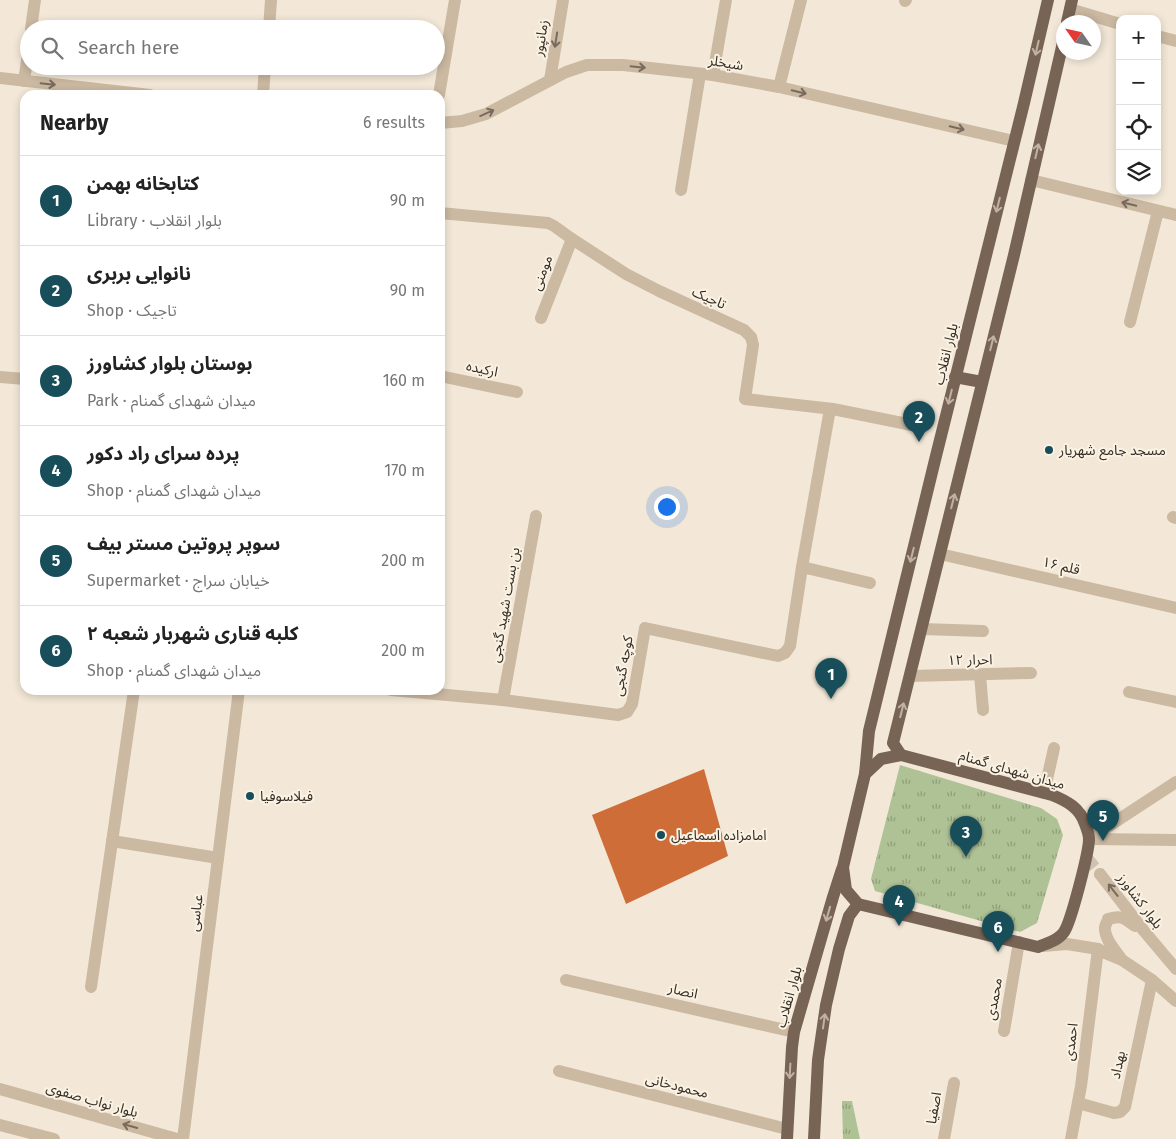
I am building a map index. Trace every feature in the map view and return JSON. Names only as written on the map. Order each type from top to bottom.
[{"type":"main road","name":"بلوار انقلاب","points":[[864,774],[869,732],[1048,0]]},
{"type":"main road","points":[[1038,946],[858,904],[846,890],[843,867],[864,774],[881,759],[901,755],[894,743],[1059,60]]},
{"type":"main road","points":[[955,377],[982,382]]},
{"type":"main road","name":"میدان شهدای گمنام","points":[[901,755],[1044,793],[1069,802],[1078,812],[1085,823],[1089,839],[1070,920],[1064,933],[1054,941],[1038,946]]},
{"type":"main road","name":"بلوار انقلاب","points":[[787,1134],[794,1032],[843,867]]},
{"type":"main road","points":[[814,1139],[818,1060],[826,1005],[849,916],[858,904]]},
{"type":"street","points":[[32,20],[35,0]]},
{"type":"street","points":[[269,20],[271,0]]},
{"type":"street","points":[[445,61],[456,0]]},
{"type":"street","name":"زمانپور","points":[[550,80],[563,0]]},
{"type":"street","points":[[713,75],[726,0]]},
{"type":"street","points":[[779,87],[801,0]]},
{"type":"street","points":[[1071,4],[1116,22]]},
{"type":"street","points":[[1161,37],[1176,41]]},
{"type":"street","name":"شیخلر","points":[[445,122],[462,122],[486,114],[566,72],[587,65],[623,65],[713,75],[779,87],[1014,141]]},
{"type":"street","points":[[681,190],[700,74]]},
{"type":"street","points":[[24,81],[25,75]]},
{"type":"street","points":[[264,90],[265,75]]},
{"type":"street","points":[[440,90],[443,75]]},
{"type":"street","points":[[0,78],[89,90]]},
{"type":"street","points":[[1031,180],[1176,215]]},
{"type":"street","points":[[1130,322],[1158,211]]},
{"type":"street","name":"تاجیک","points":[[445,213],[548,223],[659,292],[744,330],[751,337],[753,345],[745,398],[830,409],[912,425]]},
{"type":"street","name":"مومنی","points":[[541,318],[572,239]]},
{"type":"street","points":[[0,377],[20,379]]},
{"type":"street","name":"ارکیده","points":[[445,377],[518,392]]},
{"type":"street","name":"کوچه گنجی","points":[[445,695],[503,700],[618,715],[627,712],[632,704],[645,628],[778,656],[785,653],[790,646],[830,409]]},
{"type":"street","name":"بن بست شهید گنجی","points":[[503,700],[536,516]]},
{"type":"street","name":"قلم ۱۶","points":[[940,554],[1176,608]]},
{"type":"street","points":[[802,567],[870,583]]},
{"type":"street","points":[[922,629],[983,632]]},
{"type":"street","name":"احرار ۱۲","points":[[910,676],[1031,673]]},
{"type":"street","points":[[980,675],[983,710]]},
{"type":"street","points":[[1129,692],[1176,702]]},
{"type":"street","points":[[91,987],[133,695]]},
{"type":"street","name":"عباسی","points":[[183,1139],[238,695]]},
{"type":"street","points":[[1044,793],[1054,748]]},
{"type":"street","points":[[1089,839],[1176,782]]},
{"type":"street","points":[[1089,839],[1176,840]]},
{"type":"street","points":[[112,841],[218,858]]},
{"type":"street","name":"بلوار کشاورز","points":[[1100,874],[1176,969]]},
{"type":"street","points":[[1122,960],[1106,935],[1105,926],[1108,919],[1124,917],[1144,931]]},
{"type":"street","name":"محمدی","points":[[1004,1030],[1019,942]]},
{"type":"street","points":[[1038,946],[1067,944],[1098,949],[1105,954],[1122,960],[1152,980],[1176,1001]]},
{"type":"street","name":"احمدی","points":[[1071,1139],[1081,1086],[1098,949]]},
{"type":"street","name":"انصار","points":[[566,980],[794,1032]]},
{"type":"street","name":"بهداد","points":[[1078,1103],[1114,1113],[1120,1112],[1125,1107],[1152,980]]},
{"type":"street","name":"محمودخانی","points":[[559,1071],[787,1134]]},
{"type":"street","name":"اصفیا","points":[[944,1139],[954,1083]]},
{"type":"street","name":"بلوار نواب صفوی","points":[[0,1089],[177,1139]]},
{"type":"street","points":[[0,1125],[54,1139]]},
{"type":"green space","points":[[900,765],[1041,808],[1057,819],[1063,835],[1037,923],[1020,932],[875,891],[871,879]]},
{"type":"green space","points":[[842,1101],[852,1101],[860,1139],[843,1139]]},
{"type":"building","name":"امامزاده اسماعیل","points":[[704,769],[728,856],[626,904],[592,815]]},
{"type":"tunnel","points":[[1087,858],[1100,874]]},
{"type":"place","name":"نانوایی بربری","points":[[919,442]]},
{"type":"place","name":"مسجد جامع شهریار","points":[[1049,450]]},
{"type":"place","name":"کتابخانه بهمن","points":[[831,699]]},
{"type":"place","name":"فیلاسوفیا","points":[[250,796]]},
{"type":"place","name":"امامزاده اسماعیل","points":[[661,835]]},
{"type":"place","name":"سوپر پروتین مستر بیف","points":[[1103,841]]},
{"type":"place","name":"بوستان بلوار کشاورز","points":[[966,857]]},
{"type":"place","name":"پرده سرای راد دکور","points":[[899,926]]},
{"type":"place","name":"کلبه قناری شهربار شعبه ۲","points":[[998,952]]}]
